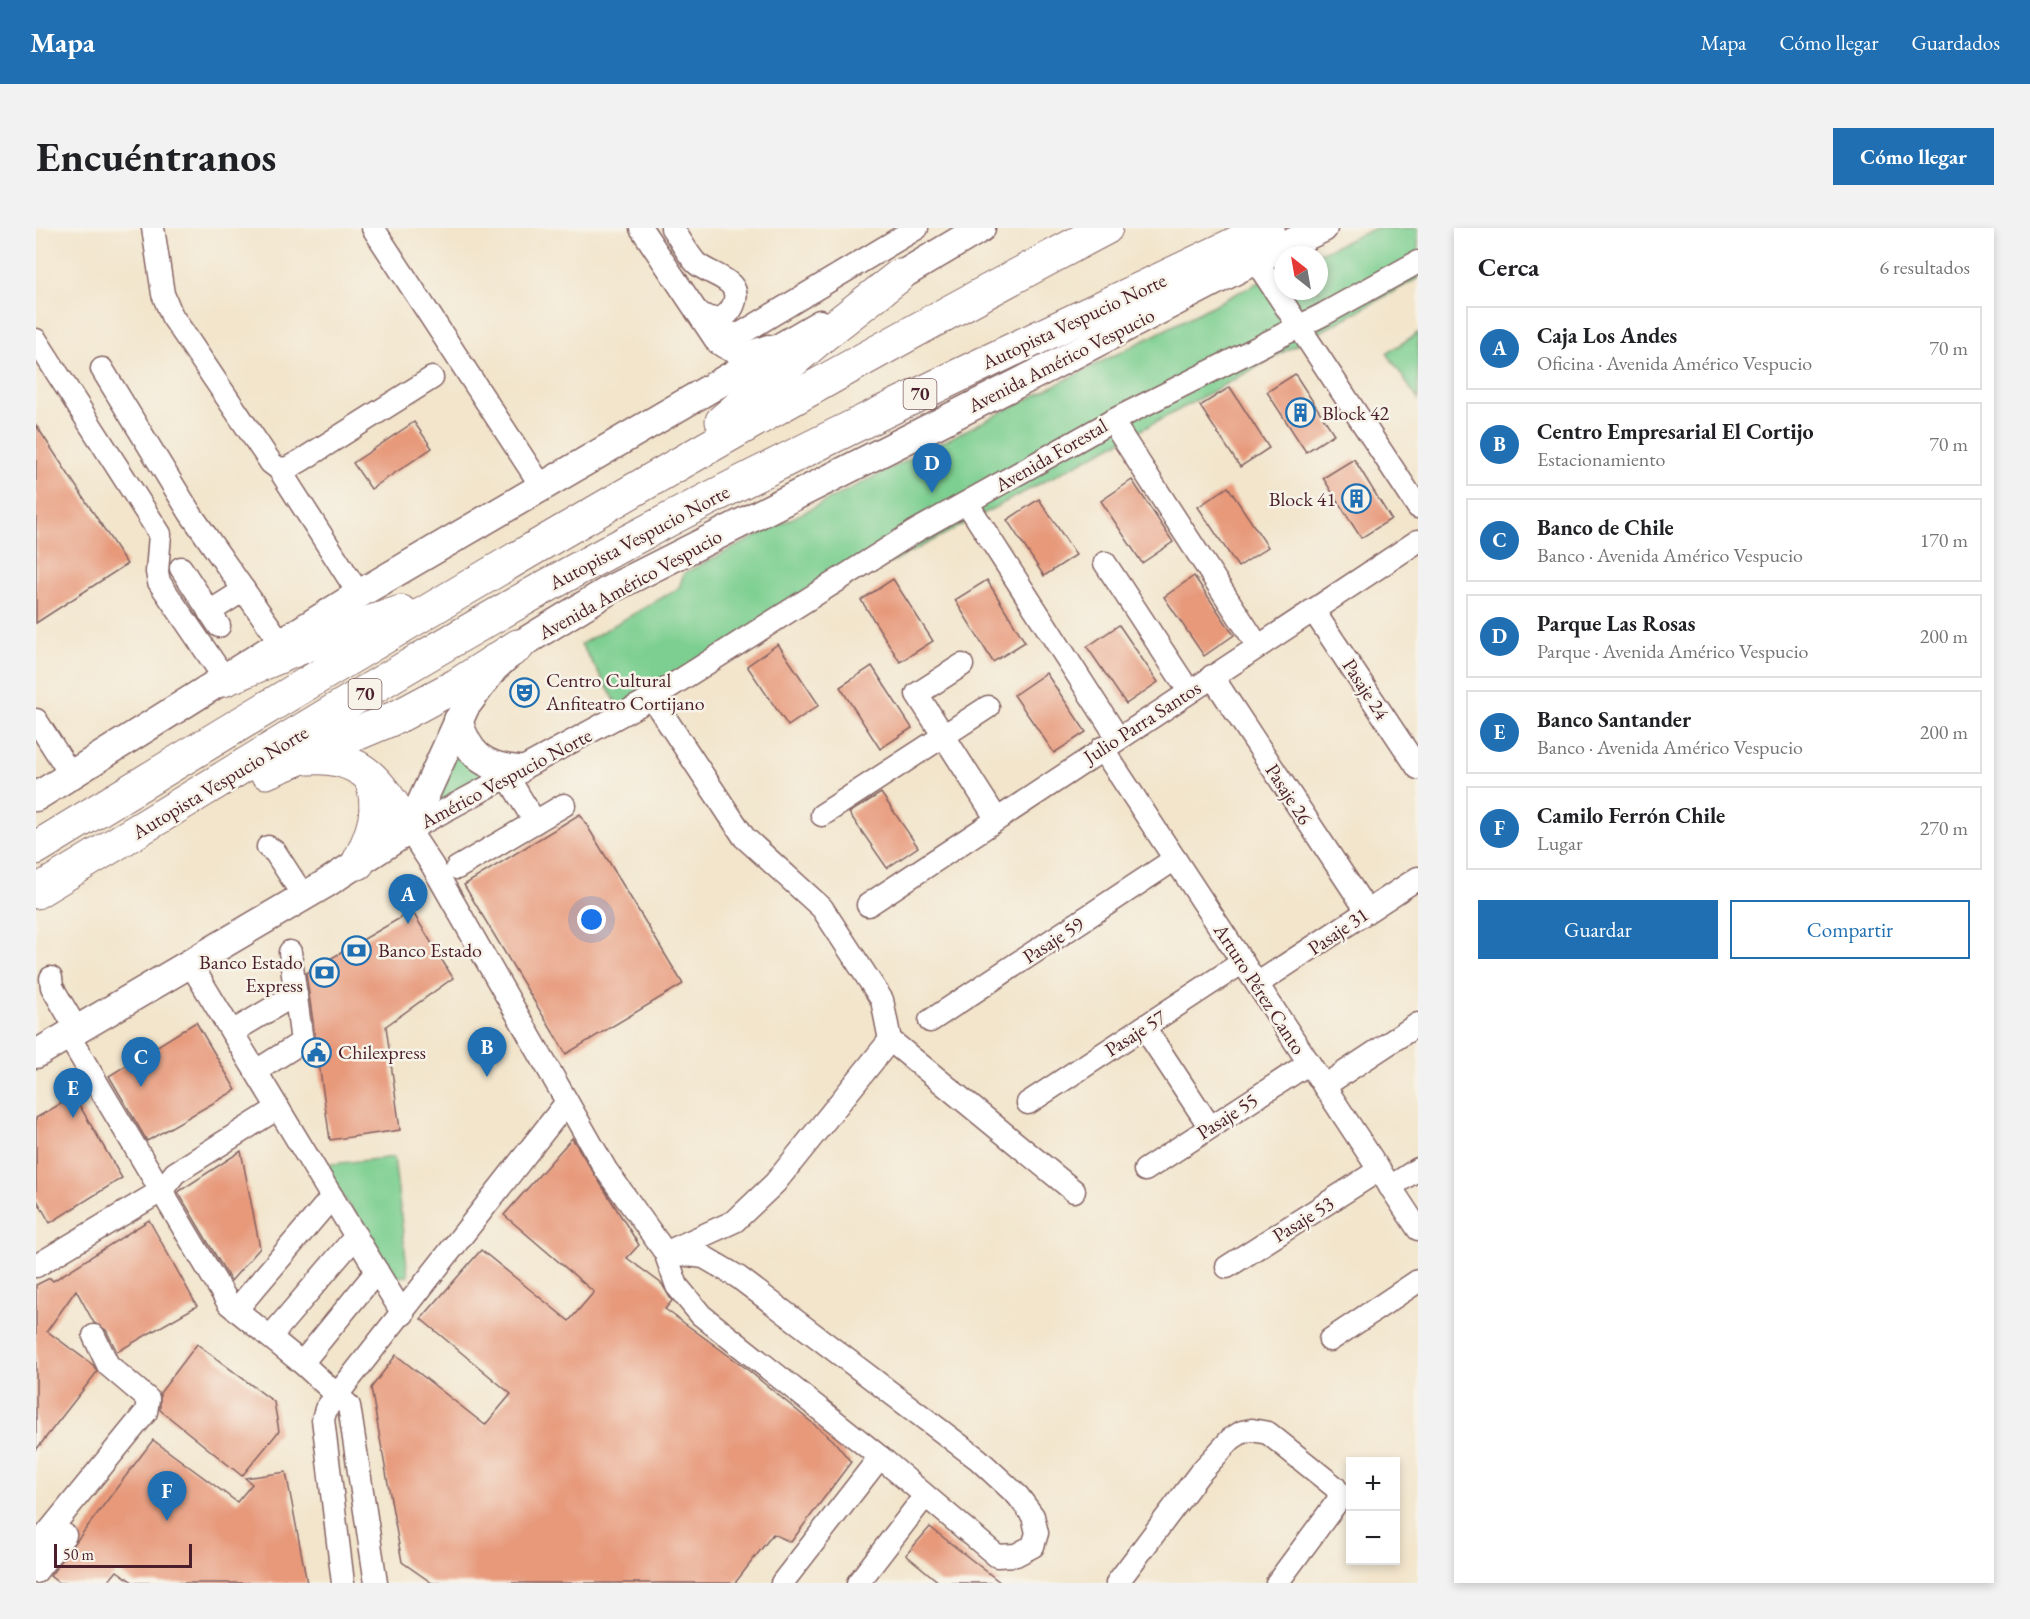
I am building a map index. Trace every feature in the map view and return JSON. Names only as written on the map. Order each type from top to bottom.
[{"type":"highway","name":"Autopista Vespucio Norte","points":[[36,848],[656,476],[903,336],[1106,228]]},
{"type":"highway","name":"Autopista Vespucio Norte","points":[[36,892],[438,649],[624,544],[869,419],[1268,228]]},
{"type":"highway","points":[[656,476],[825,334],[899,276]]},
{"type":"highway","points":[[224,679],[329,636],[465,589]]},
{"type":"highway","points":[[155,821],[399,717],[458,685],[518,646]]},
{"type":"highway","points":[[301,758],[345,759],[369,775],[409,830]]},
{"type":"highway","points":[[358,863],[369,841],[377,813],[376,793],[369,775]]},
{"type":"main road","points":[[36,797],[359,594],[812,330],[981,228]]},
{"type":"main road","name":"Avenida Américo Vespucio","points":[[409,830],[458,720],[482,682],[518,646],[611,589],[1042,371],[1255,260],[1323,228]]},
{"type":"main road","points":[[458,720],[466,743],[479,758],[513,773]]},
{"type":"main road","points":[[36,788],[71,775]]},
{"type":"main road","points":[[36,1054],[304,897],[409,830]]},
{"type":"street","points":[[153,228],[163,294],[172,316],[272,463],[279,469],[359,594]]},
{"type":"street","points":[[373,228],[542,487]]},
{"type":"street","points":[[641,228],[717,342],[728,350],[740,355],[812,330]]},
{"type":"street","points":[[672,228],[696,263],[723,277],[733,287],[735,299],[732,309],[723,317],[711,320],[697,312]]},
{"type":"street","points":[[697,312],[721,333],[732,335],[742,333],[917,228]]},
{"type":"street","points":[[1255,260],[1418,507]]},
{"type":"street","name":"Avenida Forestal","points":[[696,669],[914,532],[1112,420],[1418,262]]},
{"type":"street","points":[[36,340],[160,534],[157,572],[159,582],[224,679]]},
{"type":"street","points":[[102,369],[190,513],[281,643]]},
{"type":"street","points":[[279,469],[288,468],[302,460],[432,378]]},
{"type":"street","points":[[1112,420],[1258,646]]},
{"type":"street","name":"Arturo Pérez Canto","points":[[967,503],[1110,743],[1175,859],[1418,1229]]},
{"type":"street","points":[[160,534],[190,513]]},
{"type":"street","name":"Julio Parra Santos","points":[[868,905],[996,818],[1418,541]]},
{"type":"street","points":[[1105,563],[1189,691]]},
{"type":"street","points":[[181,568],[214,619],[244,590]]},
{"type":"street","name":"Pasaje 24","points":[[1313,610],[1418,768]]},
{"type":"street","points":[[962,665],[916,694],[996,818]]},
{"type":"street","name":"Américo Vespucio Norte","points":[[409,830],[652,698],[696,669]]},
{"type":"street","name":"Pasaje 26","points":[[1212,676],[1367,912]]},
{"type":"street","points":[[652,698],[744,837],[822,908],[882,1000],[890,1040],[1074,1191]]},
{"type":"street","points":[[822,815],[988,707]]},
{"type":"street","points":[[36,720],[71,775]]},
{"type":"street","points":[[513,773],[535,822]]},
{"type":"street","points":[[457,868],[564,805]]},
{"type":"street","points":[[409,830],[432,865],[606,1170],[665,1252],[677,1286],[701,1315],[880,1457],[997,1556],[1016,1555],[1034,1546],[1037,1533],[1034,1516],[1018,1496],[978,1459],[738,1277],[704,1257],[665,1252]]},
{"type":"street","points":[[268,847],[275,852],[304,897]]},
{"type":"street","name":"Pasaje 59","points":[[930,1021],[1175,859]]},
{"type":"street","name":"Pasaje 31","points":[[1257,984],[1418,878]]},
{"type":"street","points":[[256,1071],[302,1042],[290,951]]},
{"type":"street","name":"Pasaje 57","points":[[1028,1103],[1243,962]]},
{"type":"street","points":[[190,963],[403,1314]]},
{"type":"street","points":[[51,978],[52,987],[73,1032],[161,1191],[229,1304],[347,1403],[351,1412],[376,1583]]},
{"type":"street","points":[[231,1032],[296,994]]},
{"type":"street","points":[[1324,1086],[1418,1024]]},
{"type":"street","points":[[1144,1027],[1210,1127]]},
{"type":"street","points":[[665,1252],[735,1221],[775,1183],[890,1040]]},
{"type":"street","name":"Pasaje 55","points":[[1145,1170],[1309,1063]]},
{"type":"street","points":[[343,1583],[323,1419],[326,1409],[403,1314],[567,1102]]},
{"type":"street","points":[[36,1266],[161,1191],[175,1173],[278,1108]]},
{"type":"street","name":"Pasaje 53","points":[[1227,1267],[1385,1178],[1418,1169]]},
{"type":"street","points":[[236,1310],[332,1197]]},
{"type":"street","points":[[270,1337],[356,1236]]},
{"type":"street","points":[[302,1363],[377,1271]]},
{"type":"street","points":[[1330,1340],[1418,1281]]},
{"type":"street","points":[[36,1547],[146,1412],[148,1400],[108,1365],[94,1336]]},
{"type":"street","points":[[36,1572],[154,1424]]},
{"type":"street","points":[[1117,1583],[1199,1474],[1231,1439],[1252,1430],[1268,1433],[1335,1487],[1340,1495],[1277,1583]]},
{"type":"street","points":[[782,1583],[880,1457]]},
{"type":"street","points":[[858,1583],[925,1496]]},
{"type":"green space","points":[[1376,228],[1418,228],[1418,278],[1173,413],[619,707],[581,644],[679,588],[684,573],[1274,275],[1274,300],[1328,300],[1328,249]]},
{"type":"green space","points":[[1418,333],[1418,400],[1387,353]]},
{"type":"green space","points":[[458,747],[489,772],[429,808]]},
{"type":"green space","points":[[394,1157],[408,1276],[394,1277],[323,1165]]},
{"type":"building","name":"Block 42","points":[[1295,374],[1334,434],[1306,452],[1267,392]]},
{"type":"building","points":[[1230,387],[1269,448],[1240,467],[1200,406]]},
{"type":"building","points":[[414,422],[432,448],[371,489],[353,463]]},
{"type":"building","points":[[36,425],[127,564],[36,623]]},
{"type":"building","name":"Block 41","points":[[1354,459],[1391,519],[1361,538],[1323,478]]},
{"type":"building","points":[[1132,480],[1173,542],[1142,563],[1101,501]]},
{"type":"building","points":[[1228,487],[1268,547],[1238,567],[1198,507]]},
{"type":"building","points":[[1039,499],[1076,555],[1044,576],[1007,520]]},
{"type":"building","points":[[1194,576],[1234,635],[1204,656],[1164,597]]},
{"type":"building","points":[[893,579],[933,641],[900,662],[861,600]]},
{"type":"building","points":[[987,580],[1025,642],[993,662],[955,600]]},
{"type":"building","points":[[1119,625],[1158,682],[1126,704],[1087,647]]},
{"type":"building","points":[[778,644],[819,705],[788,726],[747,666]]},
{"type":"building","points":[[872,666],[912,728],[880,749],[840,687]]},
{"type":"building","points":[[1046,673],[1086,732],[1054,753],[1014,695]]},
{"type":"building","points":[[881,793],[918,847],[887,868],[849,813]]},
{"type":"building","points":[[580,814],[683,984],[566,1054],[464,885]]},
{"type":"building","points":[[412,911],[453,978],[386,1026],[400,1130],[330,1140],[306,973]]},
{"type":"building","points":[[196,1022],[236,1090],[147,1141],[109,1076]]},
{"type":"building","points":[[74,1096],[122,1178],[50,1223],[36,1198],[36,1118]]},
{"type":"building","points":[[572,1138],[639,1245],[627,1258],[662,1284],[672,1301],[665,1309],[743,1366],[833,1440],[851,1462],[791,1542],[773,1534],[735,1583],[432,1583],[402,1562],[371,1388],[396,1355],[485,1425],[511,1394],[421,1319],[481,1250],[569,1321],[594,1292],[504,1215]]},
{"type":"building","points":[[241,1151],[260,1248],[231,1281],[178,1192]]},
{"type":"building","points":[[149,1220],[197,1306],[117,1352],[106,1330],[94,1323],[76,1290],[47,1331],[93,1365],[97,1372],[36,1450],[36,1285],[50,1278],[53,1281]]},
{"type":"building","points":[[197,1344],[274,1402],[279,1431],[242,1476],[160,1410],[160,1393]]},
{"type":"building","points":[[153,1440],[237,1502],[252,1484],[245,1478],[286,1472],[307,1583],[134,1583],[117,1571],[107,1583],[59,1583],[50,1576]]},
{"type":"building","points":[[930,1527],[1001,1583],[940,1583],[906,1555]]},
{"type":"place","name":"Block 42","points":[[1301,413]]},
{"type":"place","name":"Parque Las Rosas","points":[[932,493]]},
{"type":"place","name":"Block 41","points":[[1357,499]]},
{"type":"place","name":"Centro Cultural Anfiteatro Cortijano","points":[[525,692]]},
{"type":"place","name":"Caja Los Andes","points":[[408,924]]},
{"type":"place","name":"Banco Estado","points":[[357,950]]},
{"type":"place","name":"Banco Estado Express","points":[[324,973]]},
{"type":"place","name":"Chilexpress","points":[[317,1052]]},
{"type":"place","name":"Centro Empresarial El Cortijo","points":[[487,1077]]},
{"type":"place","name":"Banco de Chile","points":[[141,1087]]},
{"type":"place","name":"Banco Santander","points":[[73,1118]]},
{"type":"place","name":"Camilo Ferrón Chile","points":[[167,1521]]}]
